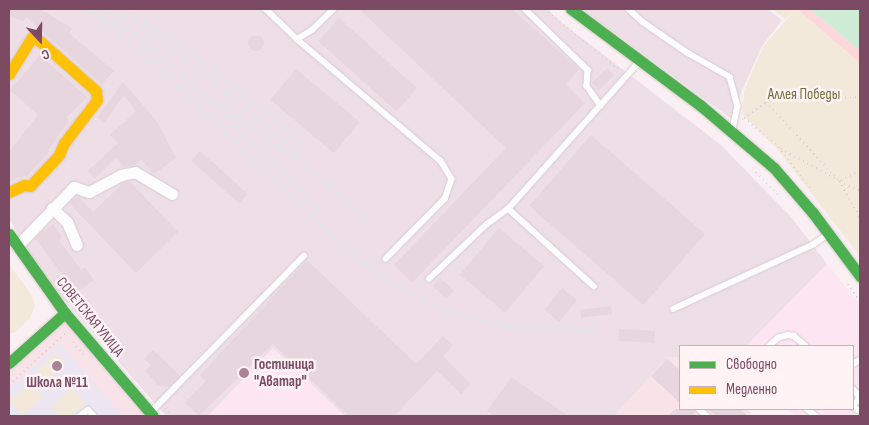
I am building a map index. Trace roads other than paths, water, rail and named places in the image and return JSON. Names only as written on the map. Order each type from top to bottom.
[{"type":"street","points":[[571,9],[733,132],[774,168],[829,234],[860,276]]},
{"type":"street","points":[[9,74],[32,38],[41,42],[96,90],[97,100],[64,143],[59,155],[30,186],[24,185],[9,192]]},
{"type":"street","points":[[9,51],[20,55]]},
{"type":"street","points":[[17,246],[74,186],[89,192],[121,175],[136,172],[172,194]]},
{"type":"street","points":[[52,208],[67,222],[77,245]]},
{"type":"street","name":"СОВЕТСКАЯ УЛИЦА","points":[[9,234],[65,313],[152,414]]},
{"type":"street","points":[[9,364],[65,313]]},
{"type":"lane","points":[[266,9],[297,39],[441,161],[452,179],[445,200],[386,259]]},
{"type":"lane","points":[[297,39],[312,30],[334,9]]},
{"type":"lane","points":[[525,9],[588,70],[587,86],[601,106]]},
{"type":"lane","points":[[628,9],[643,22],[688,53],[730,77],[738,106],[733,132]]},
{"type":"lane","points":[[429,279],[487,224],[508,209],[640,60]]},
{"type":"lane","points":[[508,209],[594,287]]},
{"type":"lane","points":[[673,309],[814,244],[829,234]]},
{"type":"lane","points":[[152,414],[160,403],[304,256]]},
{"type":"lane","points":[[770,345],[778,338],[788,335],[794,336],[805,345]]},
{"type":"lane","points":[[854,390],[859,395],[859,400],[854,406]]},
{"type":"lane","points":[[80,416],[88,410],[94,416]]},
{"type":"railway","points":[[88,9],[131,30],[210,99],[292,154],[326,180],[373,225]]},
{"type":"railway","points":[[107,9],[130,20],[183,56],[297,150]]},
{"type":"railway","points":[[97,14],[139,49],[330,233],[368,265],[397,285],[432,304],[467,317],[511,326],[603,330]]},
{"type":"railway","points":[[132,14],[189,50],[301,142]]},
{"type":"railway","points":[[223,113],[322,212]]},
{"type":"place","name":"Школа №11","points":[[57,366]]},
{"type":"place","name":"Гостиница \"Аватар\"","points":[[244,373]]},
{"type":"park label","name":"Аллея Победы","points":[[804,95]]}]
